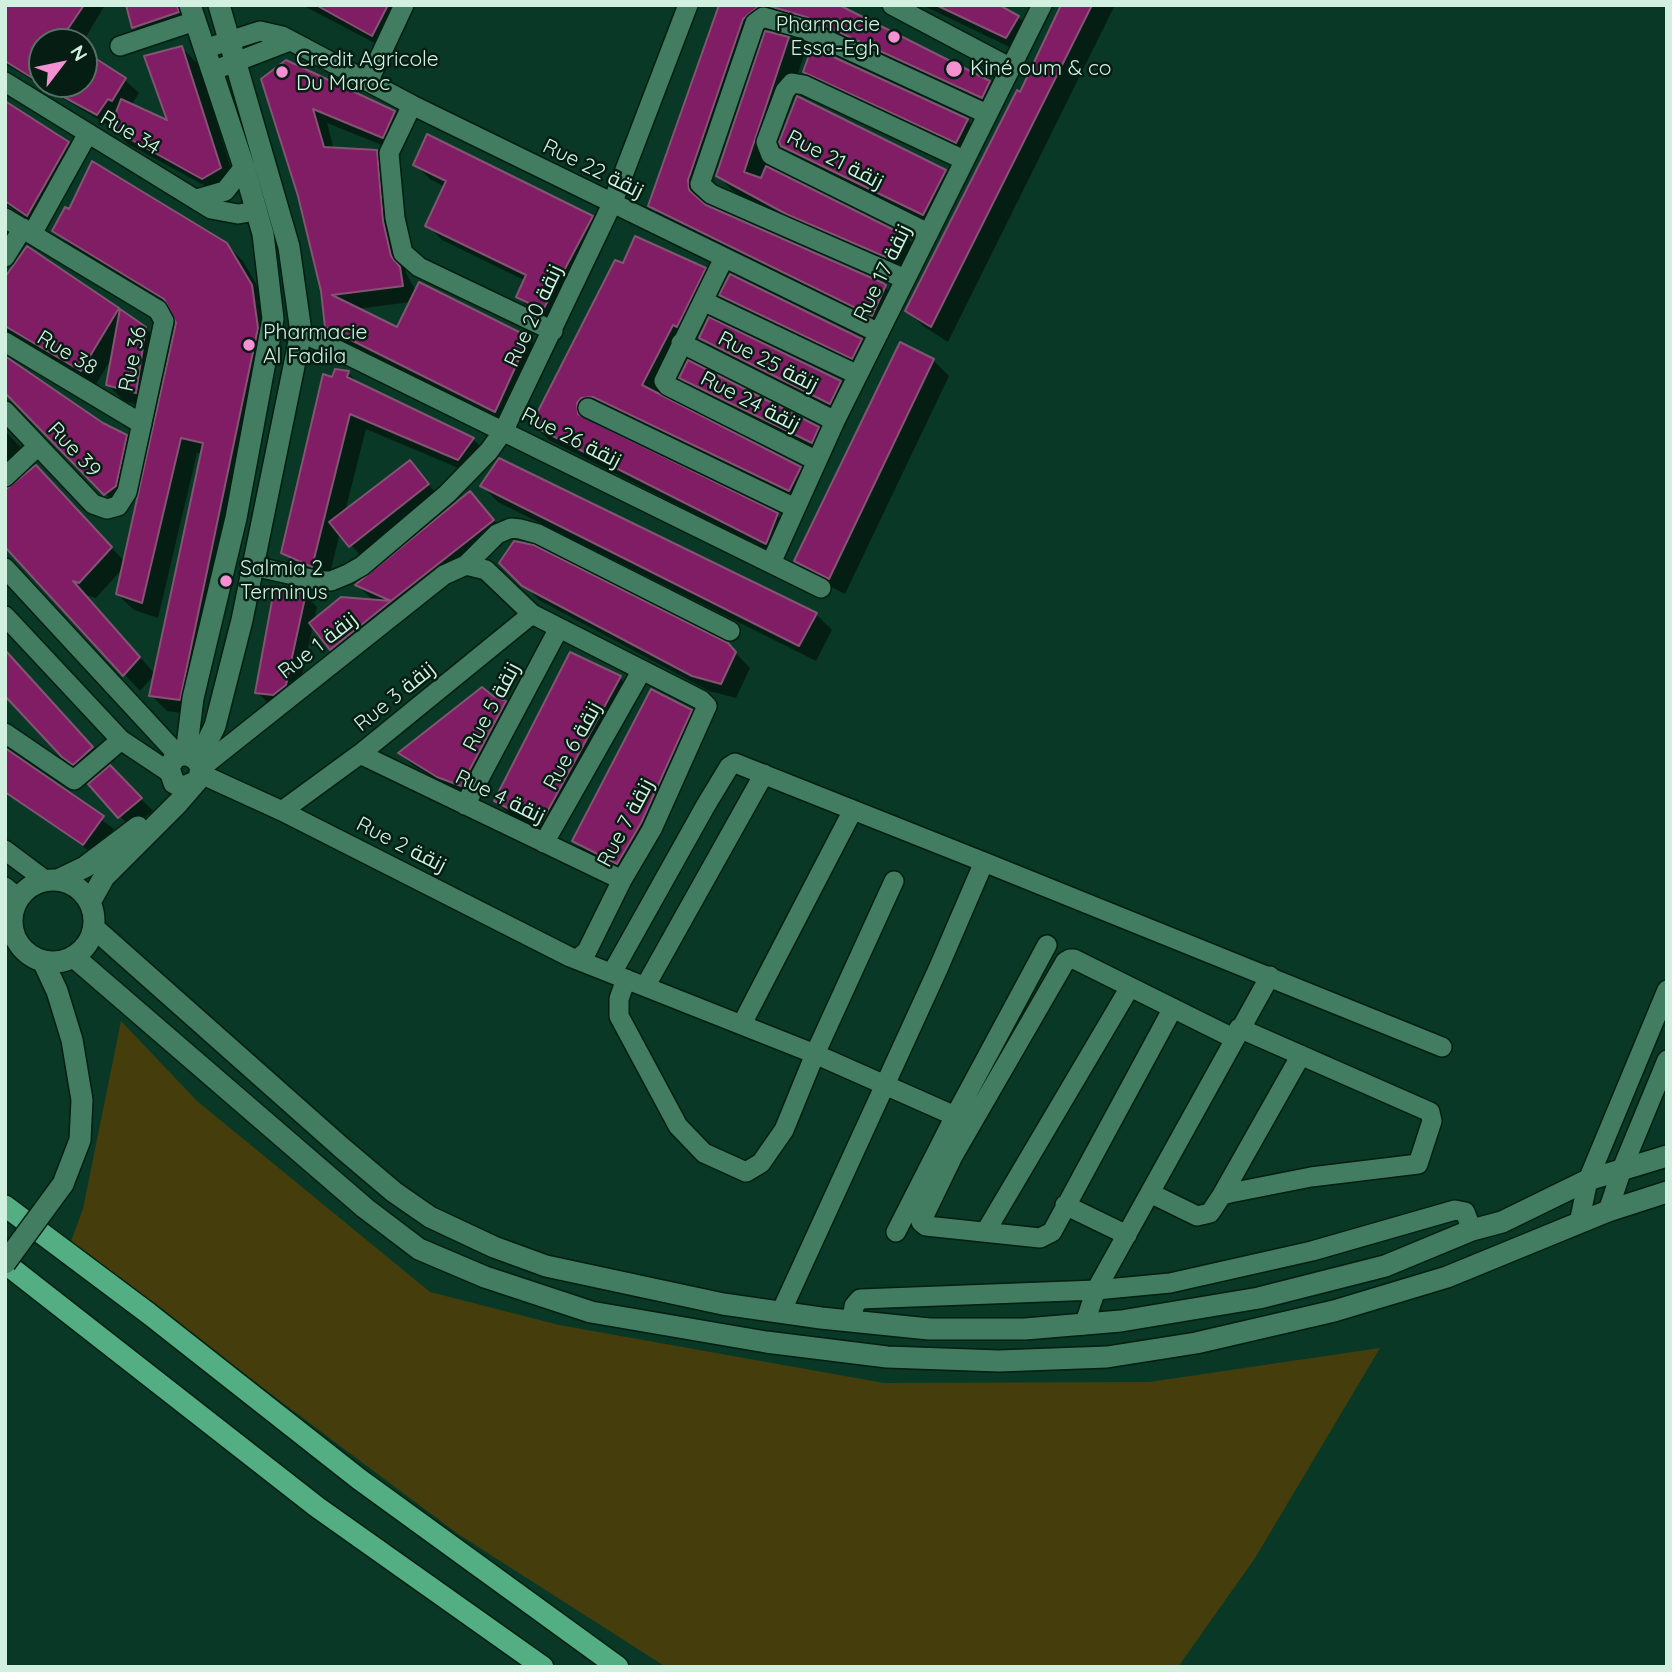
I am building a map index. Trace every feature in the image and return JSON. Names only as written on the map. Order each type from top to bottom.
[{"type":"highway","points":[[5,1206],[148,1313],[359,1479],[618,1667]]},
{"type":"highway","points":[[5,1263],[317,1507],[543,1667]]},
{"type":"street","points":[[5,1263],[63,1184],[80,1140],[82,1100],[72,1040],[57,991],[43,961],[20,946],[13,933],[12,892],[85,867],[124,838],[158,808],[188,769],[215,726],[277,461],[301,332],[289,247],[219,5]]},
{"type":"street","points":[[368,82],[404,5]]},
{"type":"street","name":"Rue 20 زنقة","points":[[253,566],[310,580],[331,581],[362,566],[472,471],[504,430],[612,204],[688,5]]},
{"type":"street","points":[[892,5],[1009,67]]},
{"type":"street","name":"Rue 17 زنقة","points":[[771,563],[835,421],[1036,7]]},
{"type":"street","points":[[90,902],[104,877],[188,769],[193,698],[236,518],[273,319],[263,234],[244,167],[192,13],[120,46]]},
{"type":"street","points":[[905,279],[711,194],[700,184],[755,23],[764,17],[801,28],[986,114]]},
{"type":"street","name":"Rue 22 زنقة","points":[[204,48],[267,31],[723,260],[879,333]]},
{"type":"street","points":[[212,71],[290,41]]},
{"type":"street","name":"Rue 34","points":[[5,82],[211,209],[228,214],[256,211]]},
{"type":"street","name":"Rue 21 زنقة","points":[[928,233],[771,155],[766,142],[786,91],[792,83],[804,85],[964,160]]},
{"type":"street","points":[[411,105],[389,153],[394,206],[403,253],[419,267],[553,331]]},
{"type":"street","points":[[5,257],[28,231],[87,135]]},
{"type":"street","points":[[197,199],[225,191],[244,167]]},
{"type":"street","name":"Rue 36","points":[[5,218],[164,317],[127,492],[122,503],[115,508]]},
{"type":"street","points":[[681,343],[723,260]]},
{"type":"street","points":[[703,301],[858,375]]},
{"type":"street","name":"Rue 26 زنقة","points":[[301,332],[821,587]]},
{"type":"street","name":"Rue 38","points":[[5,342],[142,425]]},
{"type":"street","name":"Rue 24 زنقة","points":[[681,343],[664,381],[668,386],[817,461]]},
{"type":"street","name":"Rue 25 زنقة","points":[[681,343],[835,421]]},
{"type":"street","points":[[587,408],[795,508]]},
{"type":"street","name":"Rue 39","points":[[5,411],[93,503],[103,509],[115,508]]},
{"type":"street","points":[[5,477],[38,446]]},
{"type":"street","name":"Rue 1 زنقة","points":[[188,769],[444,575],[466,565],[504,529],[520,529],[538,534],[730,631]]},
{"type":"street","points":[[466,565],[486,570],[532,614],[558,630],[642,670]]},
{"type":"street","points":[[5,568],[188,769]]},
{"type":"street","name":"Rue 3 زنقة","points":[[282,810],[359,754],[532,614]]},
{"type":"street","points":[[5,615],[121,740],[188,769]]},
{"type":"street","name":"Rue 5 زنقة","points":[[465,806],[558,630]]},
{"type":"street","name":"Rue 7 زنقة","points":[[579,958],[587,951],[622,880],[653,829],[707,706],[701,700],[642,670]]},
{"type":"street","name":"Rue 6 زنقة","points":[[544,843],[642,670]]},
{"type":"street","points":[[5,733],[74,780],[121,740]]},
{"type":"street","name":"Rue 4 زنقة","points":[[359,754],[622,880]]},
{"type":"street","points":[[894,881],[815,1054],[784,1130],[761,1163],[746,1172],[704,1153],[678,1126],[619,1016],[619,976],[729,767],[736,763],[1443,1047]]},
{"type":"street","name":"Rue 2 زنقة","points":[[188,769],[282,810],[570,957],[579,958],[743,1024],[955,1116]]},
{"type":"street","points":[[646,985],[764,774]]},
{"type":"street","points":[[743,1024],[853,810]]},
{"type":"street","points":[[5,850],[52,880],[82,891],[90,902],[94,928],[84,949],[64,961],[43,961]]},
{"type":"street","points":[[780,1312],[984,862]]},
{"type":"street","points":[[94,928],[342,1148],[394,1192],[430,1217],[494,1247],[546,1266],[696,1299],[780,1312],[929,1329],[1084,1325],[1259,1298],[1385,1266],[1472,1230],[1503,1222],[1588,1180],[1667,1156]]},
{"type":"street","points":[[896,1232],[1047,945]]},
{"type":"street","points":[[74,957],[398,1236],[438,1258],[485,1277],[591,1312],[766,1342],[887,1357],[999,1361],[1107,1357],[1196,1343],[1382,1298],[1447,1277],[1608,1211],[1667,1192]]},
{"type":"street","points":[[1172,1008],[1052,1232],[1047,1236],[926,1226],[921,1218],[1065,962],[1074,959],[1172,1008],[1301,1055],[1430,1112],[1432,1121],[1418,1164],[1311,1177],[1222,1195]]},
{"type":"street","points":[[1084,1325],[1097,1290],[1236,1033],[1270,976]]},
{"type":"street","points":[[986,1231],[1130,987]]},
{"type":"street","points":[[1579,1223],[1588,1180],[1667,989]]},
{"type":"street","points":[[1150,1193],[1197,1216],[1210,1213],[1301,1055]]},
{"type":"street","points":[[1608,1211],[1622,1169],[1667,1060]]},
{"type":"street","points":[[1065,1205],[1128,1235]]},
{"type":"street","points":[[852,1321],[854,1306],[866,1298],[1097,1290],[1183,1280],[1312,1251],[1455,1210],[1465,1212],[1472,1230]]},
{"type":"shaded area","points":[[121,1021],[197,1101],[430,1292],[559,1325],[884,1383],[1149,1382],[1380,1348],[1255,1558],[1178,1667],[666,1667],[458,1534],[70,1244],[83,1209]]},
{"type":"building","points":[[5,5],[84,5],[68,28],[28,28],[28,75],[5,61]]},
{"type":"building","points":[[126,5],[177,5],[179,12],[132,28]]},
{"type":"building","points":[[316,5],[388,5],[372,36]]},
{"type":"building","points":[[719,5],[760,5],[743,19],[688,180],[689,190],[706,205],[886,285],[872,316],[648,206]]},
{"type":"building","points":[[766,5],[839,5],[990,81],[982,98],[806,17]]},
{"type":"building","points":[[936,5],[999,5],[1019,16],[1006,38]]},
{"type":"building","points":[[1061,5],[1092,5],[931,327],[905,311],[1017,90],[1020,92]]},
{"type":"building","points":[[765,31],[789,37],[744,172],[761,178],[766,166],[908,237],[895,261],[786,214],[716,176]]},
{"type":"building","points":[[182,46],[221,168],[202,179],[110,128],[121,99],[167,120],[144,56]]},
{"type":"building","points":[[812,47],[968,119],[956,143],[803,72]]},
{"type":"building","points":[[98,60],[126,78],[112,101],[108,99],[97,115],[66,98],[98,98]]},
{"type":"building","points":[[286,60],[395,111],[383,138],[313,109],[324,147],[377,150],[383,221],[391,256],[400,267],[403,286],[332,295],[397,327],[419,282],[529,337],[495,412],[325,327],[321,291],[298,196],[261,79]]},
{"type":"building","points":[[797,96],[946,170],[923,215],[781,146],[779,142]]},
{"type":"building","points":[[5,101],[69,142],[27,216],[5,201]]},
{"type":"building","points":[[427,134],[593,216],[543,310],[516,297],[526,275],[425,226],[446,181],[413,165]]},
{"type":"building","points":[[92,161],[227,243],[252,285],[258,328],[180,700],[149,696],[203,443],[181,438],[142,603],[116,594],[176,323],[164,299],[52,231],[65,207],[69,209]]},
{"type":"building","points":[[635,236],[706,268],[677,327],[673,325],[642,385],[801,467],[789,491],[593,397],[581,398],[577,403],[578,414],[778,513],[766,544],[531,425],[615,260],[623,263]]},
{"type":"building","points":[[27,246],[119,308],[81,371],[5,326],[5,277]]},
{"type":"building","points":[[730,274],[862,339],[852,359],[719,295]]},
{"type":"building","points":[[120,309],[146,327],[136,393],[106,385]]},
{"type":"building","points":[[709,317],[841,381],[830,404],[699,338]]},
{"type":"building","points":[[900,342],[934,359],[829,579],[794,561]]},
{"type":"building","points":[[5,356],[103,423],[127,435],[116,486],[104,495],[5,393]]},
{"type":"building","points":[[688,360],[819,427],[812,443],[679,378]]},
{"type":"building","points":[[335,369],[349,371],[347,377],[474,438],[458,460],[350,414],[312,567],[281,553],[323,374],[332,377]]},
{"type":"building","points":[[499,458],[817,613],[799,646],[480,486]]},
{"type":"building","points":[[410,460],[429,484],[349,547],[329,522]]},
{"type":"building","points":[[36,465],[112,547],[79,583],[73,581],[140,657],[123,676],[5,547],[5,490]]},
{"type":"building","points":[[470,491],[494,520],[391,601],[355,585]]},
{"type":"building","points":[[514,541],[534,545],[728,643],[736,652],[721,684],[692,676],[522,586],[499,563]]},
{"type":"building","points":[[274,590],[306,593],[286,685],[273,695],[255,693]]},
{"type":"building","points":[[341,597],[391,601],[330,650],[309,623]]},
{"type":"building","points":[[5,650],[93,747],[73,765],[62,757],[5,696]]},
{"type":"building","points":[[570,652],[621,676],[540,825],[494,801]]},
{"type":"building","points":[[482,687],[493,696],[506,701],[461,786],[437,777],[398,753]]},
{"type":"building","points":[[651,689],[692,710],[641,823],[617,864],[572,841]]},
{"type":"building","points":[[5,748],[104,816],[83,845],[5,792]]},
{"type":"building","points":[[110,765],[142,798],[118,818],[88,784]]},
{"type":"place","name":"Pharmacie Essa-Egh","points":[[894,37]]},
{"type":"place","name":"Kiné oum & co","points":[[954,69]]},
{"type":"place","name":"Credit Agricole Du Maroc","points":[[282,72]]},
{"type":"place","name":"Pharmacie Al Fadila","points":[[249,345]]},
{"type":"place","name":"Salmia 2 Terminus","points":[[226,581]]}]
